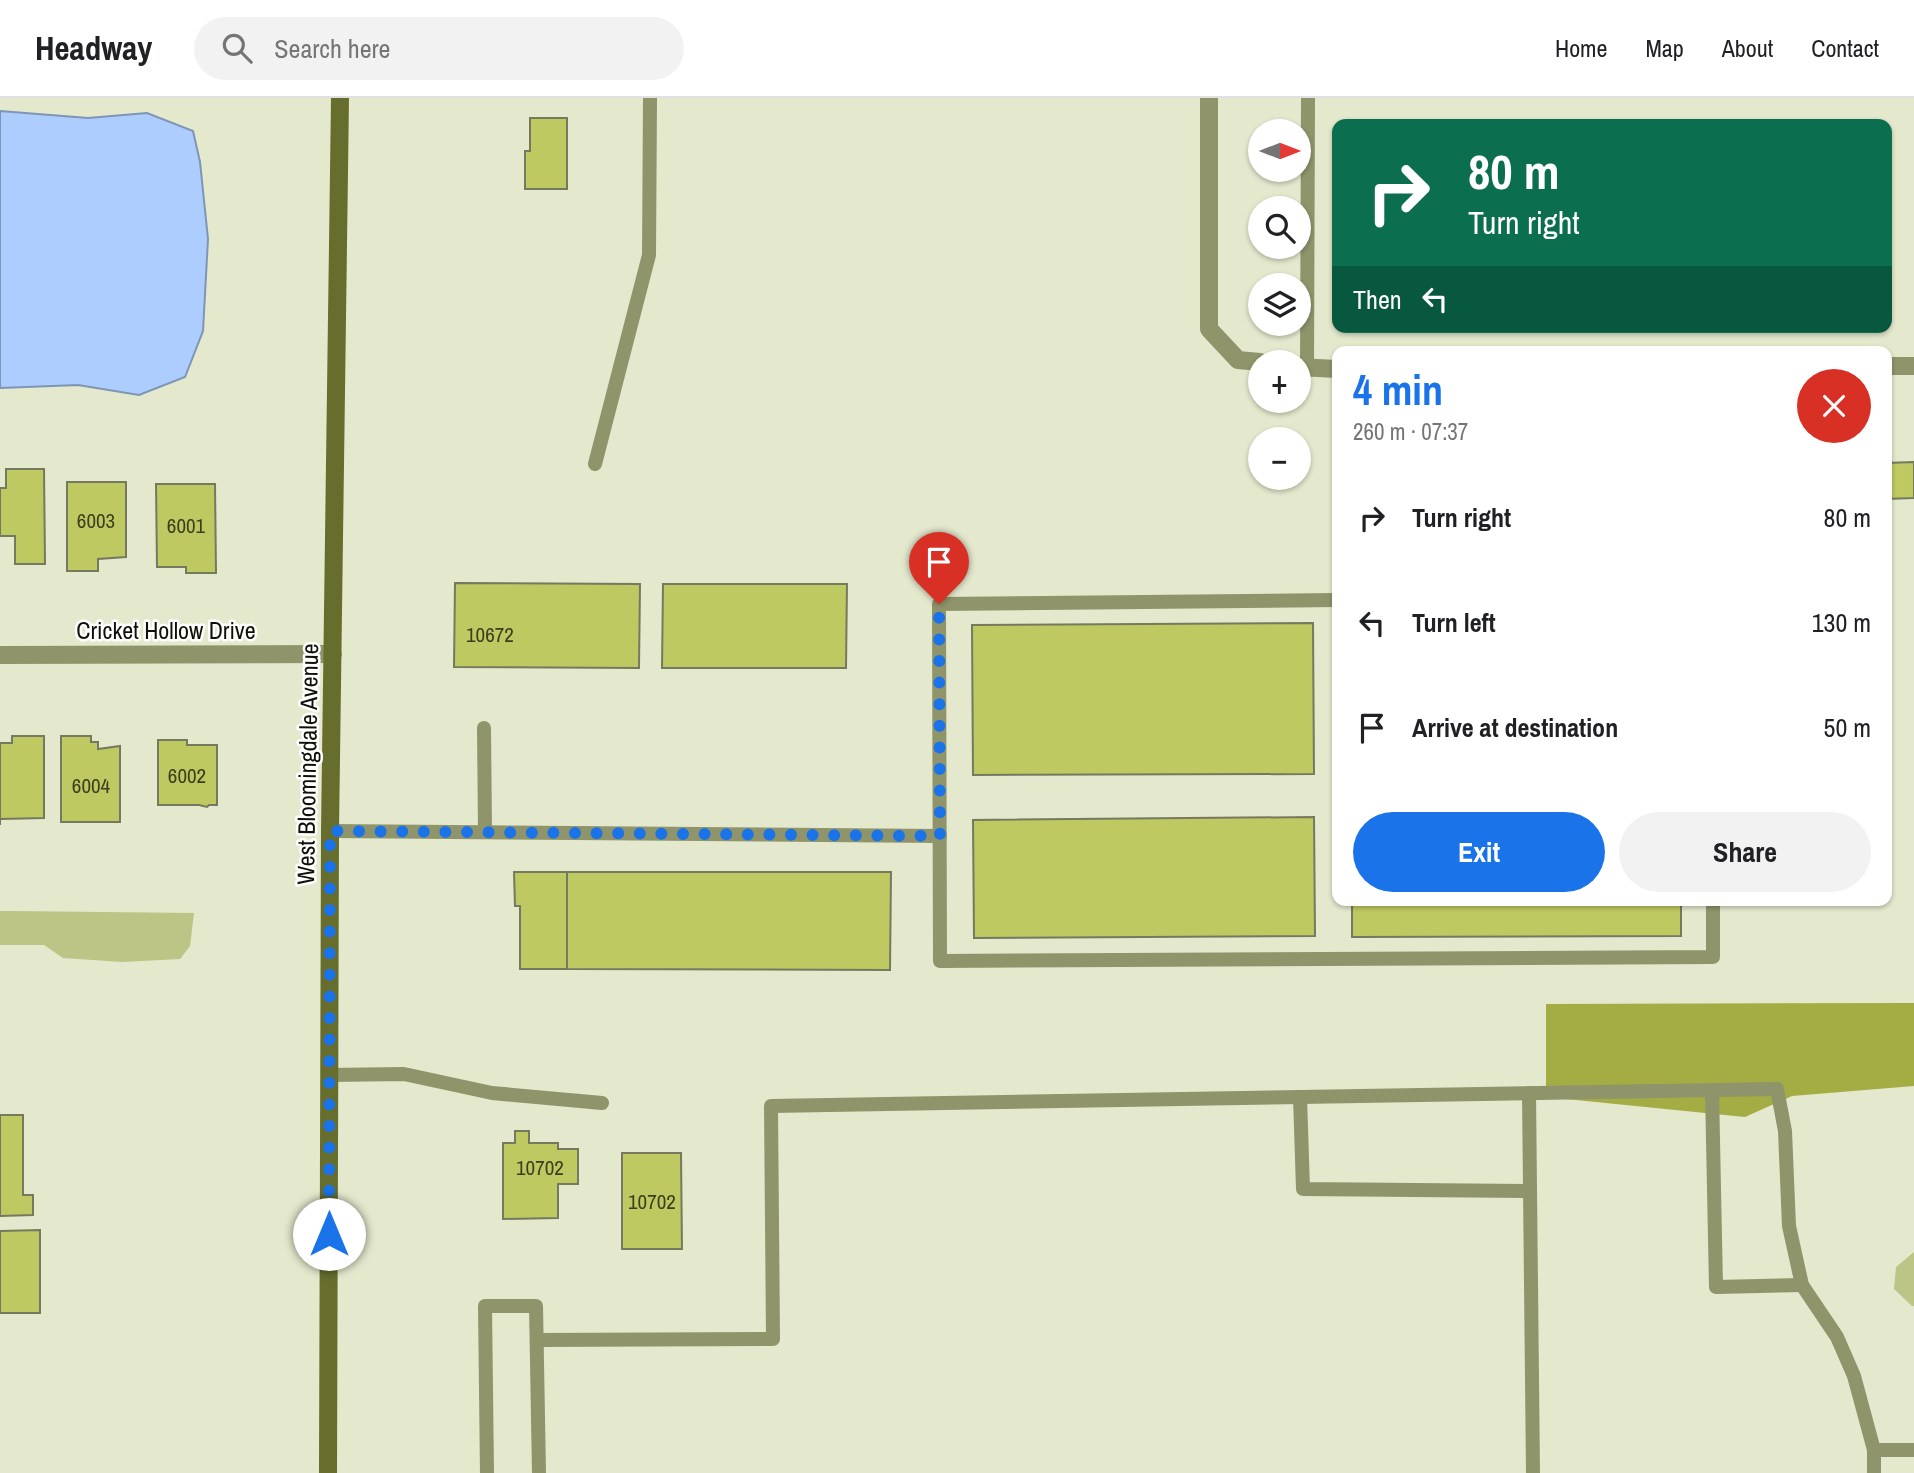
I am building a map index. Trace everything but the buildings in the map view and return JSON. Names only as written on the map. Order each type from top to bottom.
[{"type":"main road","name":"West Bloomingdale Avenue","points":[[328,1473],[330,831],[340,98]]},
{"type":"street","points":[[1209,98],[1209,329],[1238,360],[1248,361]]},
{"type":"street","points":[[1892,366],[1914,366]]},
{"type":"street","points":[[1311,367],[1332,369]]},
{"type":"street","name":"Cricket Hollow Drive","points":[[0,655],[332,654]]},
{"type":"lane","points":[[595,464],[649,255],[650,98]]},
{"type":"lane","points":[[1303,350],[1308,98]]},
{"type":"lane","points":[[1332,600],[939,604],[940,961],[1713,957],[1713,906]]},
{"type":"lane","points":[[484,727],[485,832]]},
{"type":"lane","points":[[330,831],[940,836]]},
{"type":"lane","points":[[329,1075],[404,1074],[492,1093],[602,1103]]},
{"type":"lane","points":[[537,1340],[774,1339],[771,1106],[1777,1089],[1785,1131],[1789,1226],[1802,1285],[1837,1337],[1854,1376],[1874,1450],[1874,1473]]},
{"type":"lane","points":[[1712,1090],[1716,1287],[1802,1285]]},
{"type":"lane","points":[[1529,1093],[1533,1473]]},
{"type":"lane","points":[[1300,1097],[1303,1189],[1530,1191]]},
{"type":"lane","points":[[486,1473],[485,1306],[536,1306],[539,1473]]},
{"type":"lane","points":[[1874,1450],[1914,1450]]},
{"type":"green space","points":[[0,911],[194,913],[190,946],[180,959],[122,962],[63,958],[44,945],[0,945]]},
{"type":"green space","points":[[1914,1003],[1914,1086],[1792,1096],[1745,1117],[1546,1097],[1546,1004]]},
{"type":"green space","points":[[1914,1252],[1912,1306],[1894,1289],[1896,1267]]},
{"type":"water","points":[[0,111],[88,118],[147,113],[193,131],[200,162],[208,239],[203,331],[185,377],[139,395],[78,385],[0,388]]},
{"type":"route","points":[[329,1234],[330,831],[940,836],[939,604]]}]
